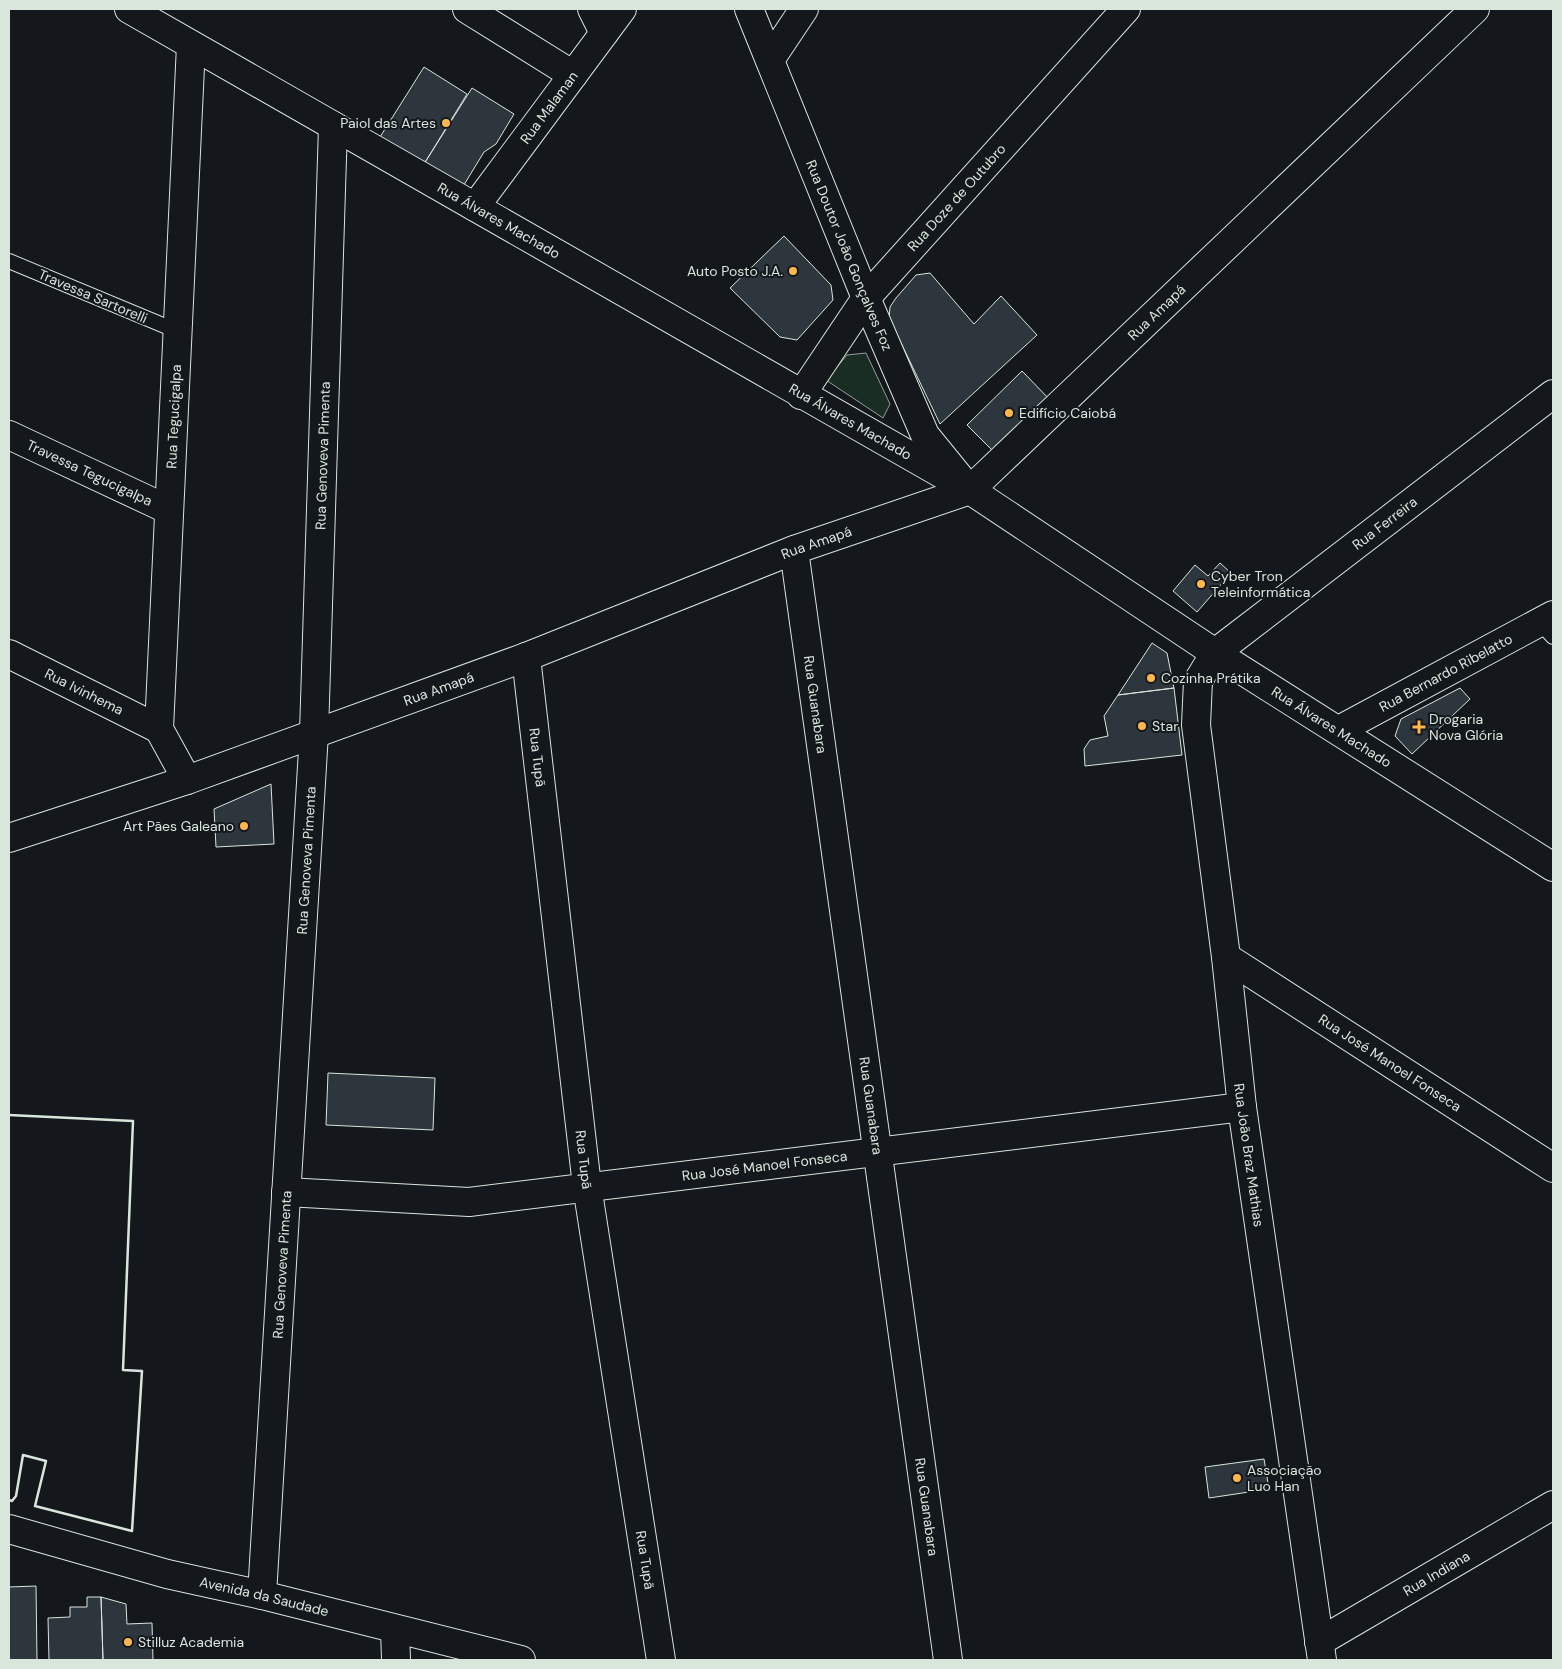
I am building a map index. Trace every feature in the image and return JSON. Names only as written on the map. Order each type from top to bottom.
[{"type":"street","name":"Rua Álvares Machado","points":[[128,9],[970,490],[1215,653],[1553,867]]},
{"type":"street","points":[[466,9],[573,75]]},
{"type":"street","points":[[592,9],[604,34]]},
{"type":"street","name":"Rua Malaman","points":[[475,207],[622,9]]},
{"type":"street","name":"Rua Doutor João Gonçalves Foz","points":[[749,9],[866,298],[926,435],[970,490]]},
{"type":"street","points":[[770,60],[804,9]]},
{"type":"street","name":"Rua Doze de Outubro","points":[[801,395],[842,337],[866,298],[1126,9]]},
{"type":"street","name":"Rua Amapá","points":[[9,838],[187,780],[526,657],[794,550],[970,490],[1475,9]]},
{"type":"street","name":"Rua Tegucigalpa","points":[[159,729],[191,45]]},
{"type":"street","name":"Rua Genoveva Pimenta","points":[[262,1595],[314,734],[333,126]]},
{"type":"street","name":"Rua Ferreira","points":[[1215,653],[1553,394]]},
{"type":"street","name":"Travessa Tegucigalpa","points":[[9,435],[169,510]]},
{"type":"street","name":"Rua Guanabara","points":[[794,550],[948,1660]]},
{"type":"street","name":"Rua Bernardo Ribelatto","points":[[1339,730],[1549,624]]},
{"type":"street","name":"Rua João Braz Mathias","points":[[1215,653],[1198,681],[1196,725],[1226,957],[1242,1107],[1320,1651]]},
{"type":"street","name":"Rua Ivinhema","points":[[9,654],[159,729]]},
{"type":"street","name":"Rua Tupã","points":[[526,657],[587,1186],[661,1660]]},
{"type":"street","points":[[159,729],[187,780]]},
{"type":"street","name":"Rua José Manoel Fonseca","points":[[1226,957],[1553,1168]]},
{"type":"street","name":"Rua José Manoel Fonseca","points":[[286,1192],[468,1202],[1242,1107]]},
{"type":"street","name":"Rua Indiana","points":[[1320,1651],[1553,1505]]},
{"type":"street","name":"Avenida da Saudade","points":[[9,1529],[167,1574],[262,1595],[521,1660]]},
{"type":"street","points":[[395,1629],[396,1660]]},
{"type":"lane","name":"Travessa Sartorelli","points":[[9,261],[177,331]]},
{"type":"green space","points":[[866,353],[890,404],[883,418],[826,380],[847,355]]},
{"type":"building","points":[[424,67],[467,94],[424,164],[380,137]]},
{"type":"building","points":[[472,88],[514,114],[496,144],[484,152],[462,188],[424,164]]},
{"type":"building","points":[[784,236],[831,285],[833,300],[797,340],[780,337],[730,288]]},
{"type":"building","points":[[930,273],[974,324],[1001,296],[1037,335],[940,424],[889,318],[890,307],[916,275]]},
{"type":"building","name":"Edifício Caiobá","points":[[1022,371],[1052,402],[997,455],[967,425]]},
{"type":"building","name":"Cyber Tron Teleinformática","points":[[1220,563],[1231,573],[1197,612],[1173,591],[1195,565],[1208,576]]},
{"type":"building","name":"Cozinha Prátika","points":[[1152,643],[1167,653],[1174,688],[1118,695]]},
{"type":"building","name":"Star","points":[[1174,688],[1182,755],[1085,766],[1084,749],[1090,740],[1108,736],[1104,716],[1118,695]]},
{"type":"building","name":"Drogaria Nova Glória","points":[[1460,688],[1470,699],[1412,754],[1395,736],[1401,719]]},
{"type":"building","name":"Art Pães Galeano","points":[[271,784],[274,844],[216,847],[214,809]]},
{"type":"building","points":[[328,1073],[435,1078],[433,1130],[326,1125]]},
{"type":"building","name":"Associação Luo Han","points":[[1264,1459],[1269,1489],[1209,1498],[1205,1467]]},
{"type":"building","points":[[36,1586],[37,1660],[9,1660],[9,1587]]},
{"type":"building","points":[[87,1597],[101,1597],[103,1660],[49,1660],[48,1618],[70,1617],[70,1607],[87,1607]]},
{"type":"building","name":"Stilluz Academia","points":[[101,1597],[126,1604],[127,1624],[152,1623],[153,1660],[103,1660]]},
{"type":"wall","points":[[9,1115],[133,1121],[123,1370],[142,1371],[132,1531],[35,1506],[46,1461],[23,1455],[16,1496],[12,1501],[9,1500]]},
{"type":"place","name":"Paiol das Artes","points":[[446,123]]},
{"type":"place","name":"Auto Posto J.A.","points":[[793,271]]},
{"type":"place","name":"Edifício Caiobá","points":[[1009,413]]},
{"type":"place","name":"Cyber Tron Teleinformática","points":[[1201,584]]},
{"type":"place","name":"Cozinha Prátika","points":[[1151,678]]},
{"type":"place","name":"Star","points":[[1142,726]]},
{"type":"place","name":"Drogaria Nova Glória","points":[[1419,727]]},
{"type":"place","name":"Art Pães Galeano","points":[[244,826]]},
{"type":"place","name":"Associação Luo Han","points":[[1237,1478]]},
{"type":"place","name":"Stilluz Academia","points":[[128,1642]]}]
